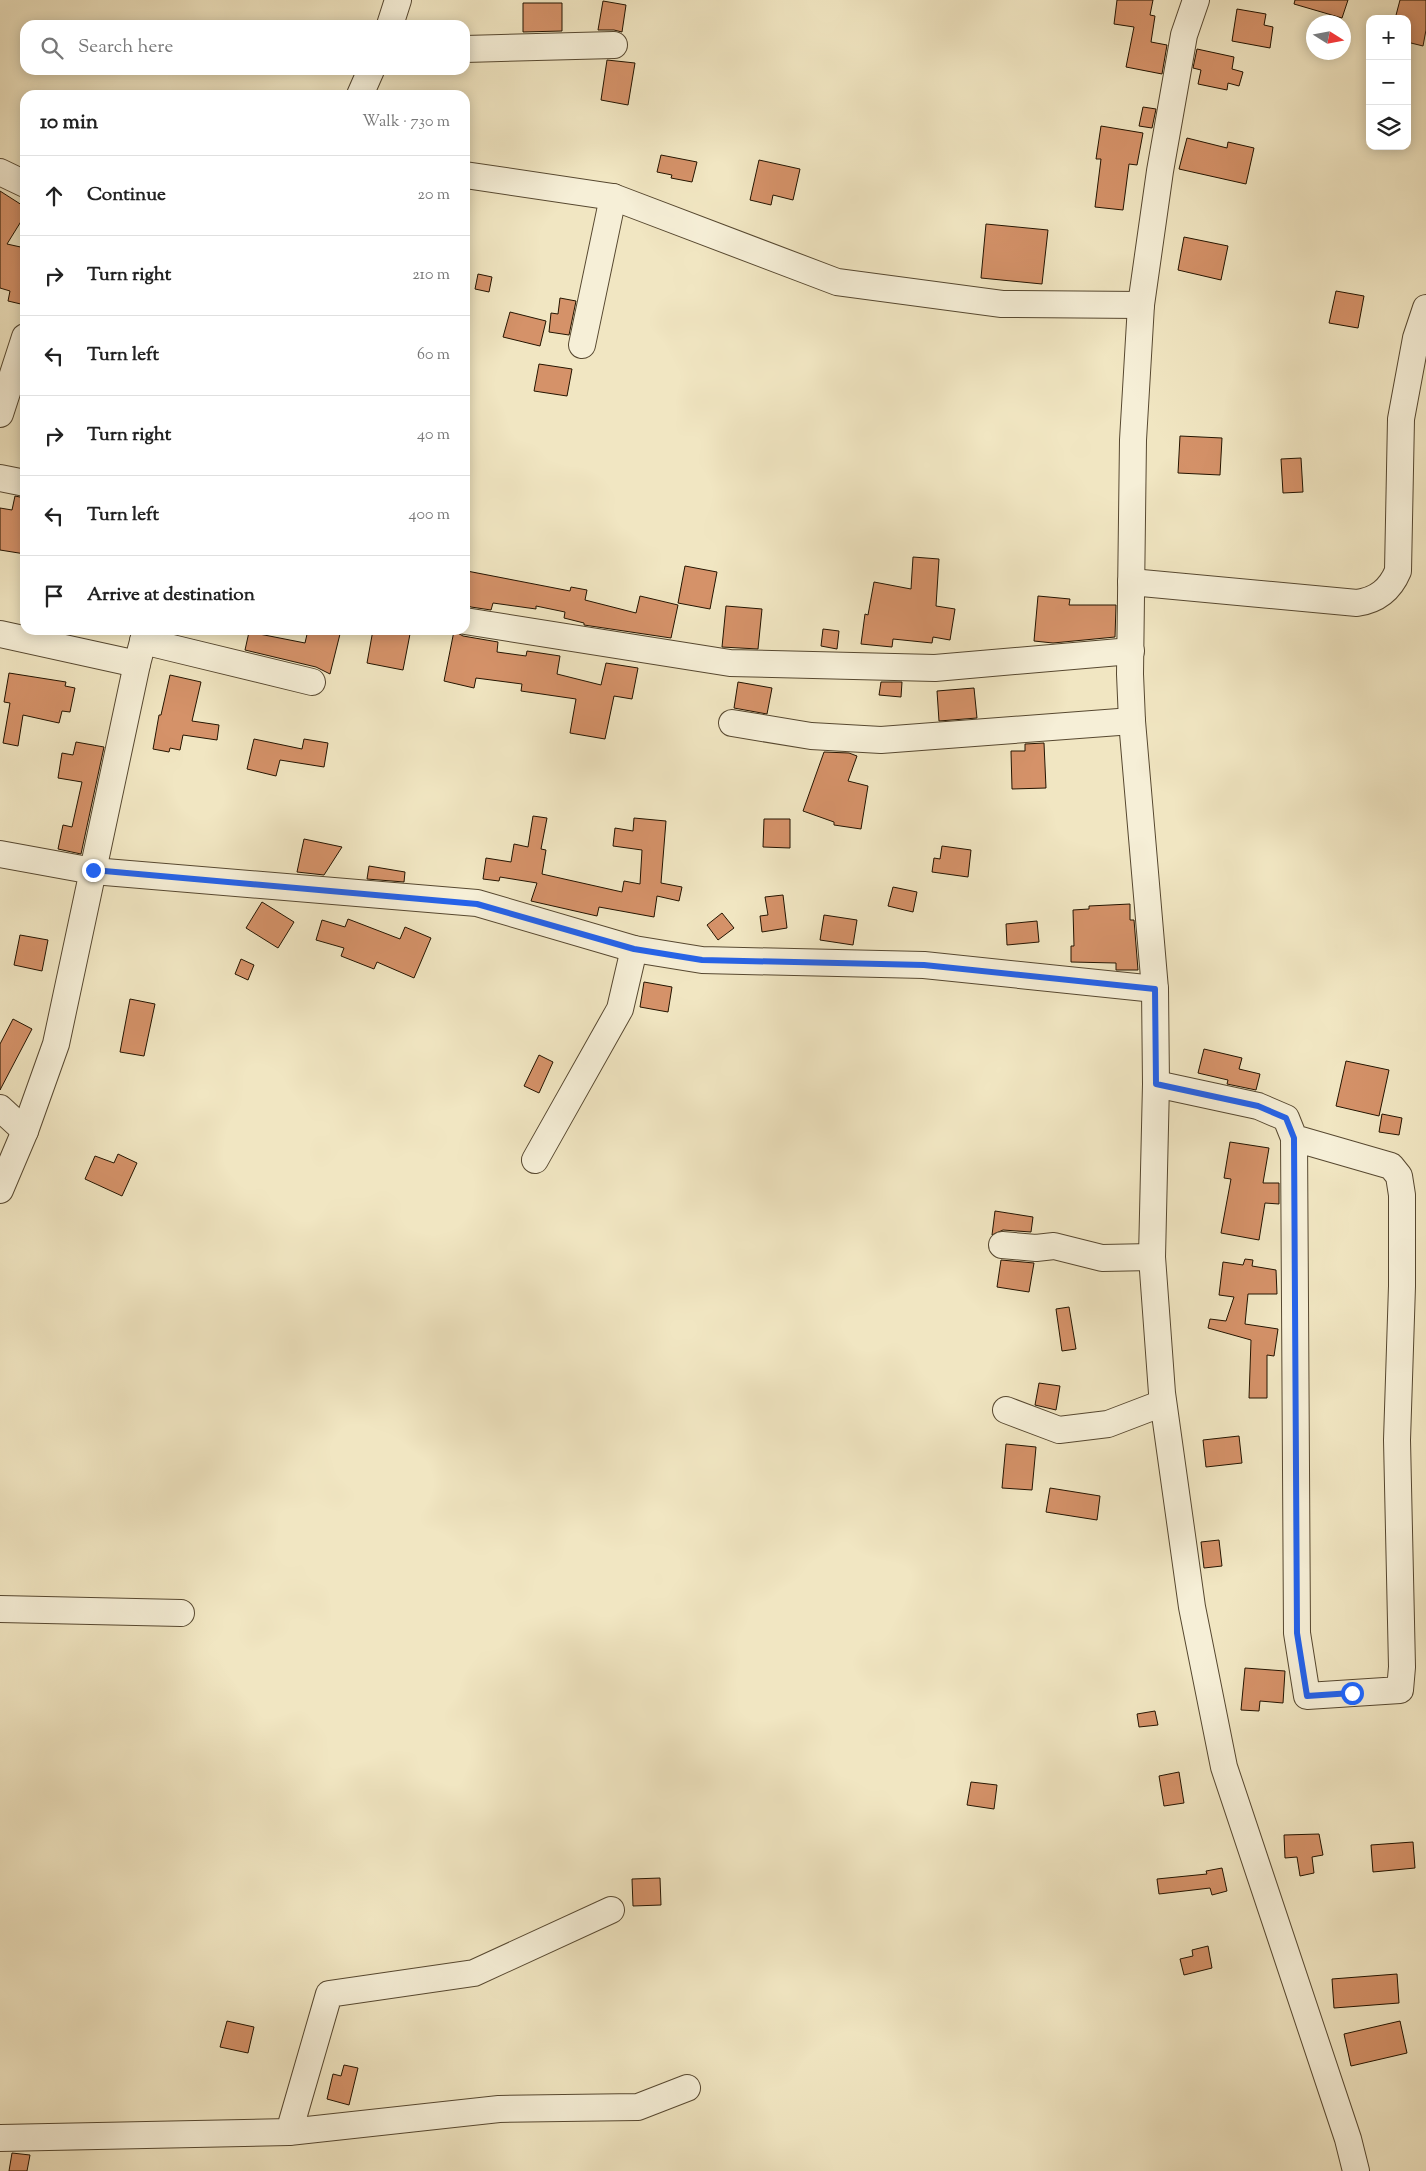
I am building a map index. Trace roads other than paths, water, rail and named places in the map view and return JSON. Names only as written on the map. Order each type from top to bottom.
[{"type":"street","points":[[392,20],[398,0]]},
{"type":"street","points":[[1196,0],[1184,35],[1168,123],[1142,305],[1133,440],[1130,651],[1132,721],[1155,989],[1156,1084],[1152,1257],[1163,1403],[1192,1607],[1224,1767],[1345,2130],[1356,2171]]},
{"type":"street","points":[[470,49],[614,45]]},
{"type":"street","points":[[362,90],[370,75]]},
{"type":"street","points":[[0,172],[20,182]]},
{"type":"street","points":[[470,177],[613,197],[837,282],[1002,304],[1142,305]]},
{"type":"street","points":[[582,345],[613,197]]},
{"type":"street","points":[[1131,582],[1357,603],[1376,598],[1385,592],[1398,571],[1401,419],[1416,338],[1426,308]]},
{"type":"street","points":[[0,414],[20,352]]},
{"type":"street","points":[[0,478],[20,482]]},
{"type":"street","points":[[470,622],[730,663],[934,668],[1130,651]]},
{"type":"street","points":[[0,634],[142,645],[312,682]]},
{"type":"street","points":[[0,1190],[25,1131],[56,1044],[142,645]]},
{"type":"street","points":[[732,723],[811,736],[881,740],[1132,721]]},
{"type":"street","points":[[0,854],[93,870],[477,904],[634,949],[702,960],[924,965],[1155,989]]},
{"type":"street","points":[[535,1160],[620,1009],[634,949]]},
{"type":"street","points":[[1156,1084],[1258,1106],[1286,1118],[1294,1138],[1297,1633],[1307,1696],[1400,1690],[1402,1667],[1396,1440],[1402,1286],[1402,1195],[1399,1176],[1391,1166],[1294,1138]]},
{"type":"street","points":[[0,1108],[25,1131]]},
{"type":"street","points":[[1002,1245],[1036,1248],[1054,1246],[1102,1258],[1152,1257]]},
{"type":"street","points":[[1006,1410],[1059,1430],[1108,1424],[1163,1403]]},
{"type":"street","points":[[0,1609],[181,1613]]},
{"type":"street","points":[[289,2132],[329,1994],[474,1973],[611,1910]]},
{"type":"street","points":[[0,2138],[289,2132],[499,2109],[638,2107],[686,2088]]}]
